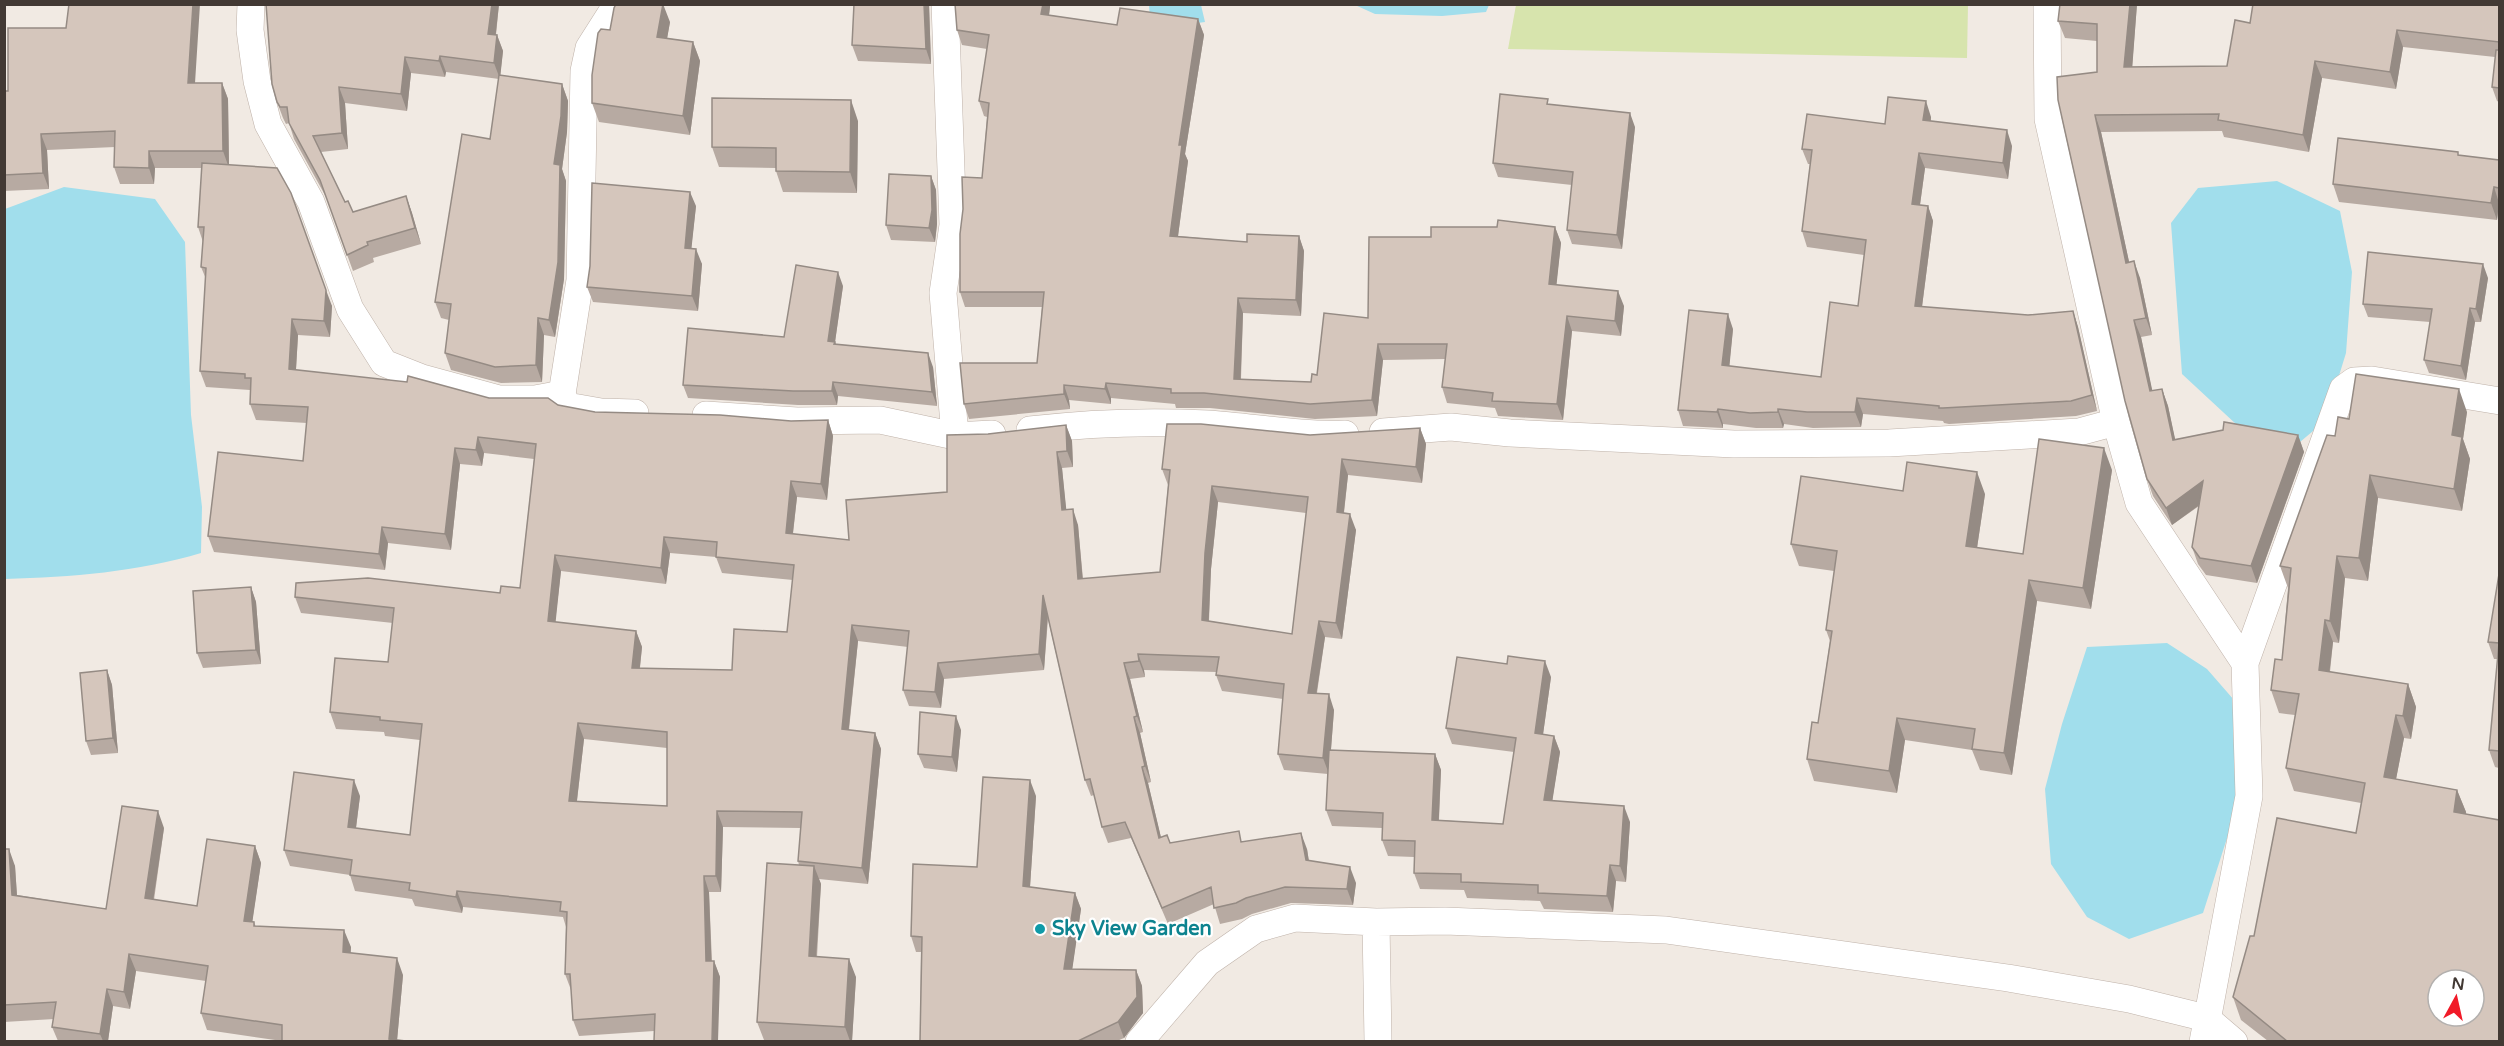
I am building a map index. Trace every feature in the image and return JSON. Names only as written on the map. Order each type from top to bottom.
[{"type":"street","points":[[250,4],[250,30],[257,81],[267,124],[311,202],[350,309],[384,363],[422,378],[499,399],[535,399],[562,394]]},
{"type":"street","points":[[617,4],[589,48],[584,71],[580,280],[562,394],[567,406],[601,412],[796,421],[880,420],[955,436],[1080,424],[1196,424],[1315,435],[1451,427],[1510,433],[1734,444],[1889,443],[2079,432],[2116,422]]},
{"type":"street","points":[[945,4],[950,83],[953,225],[942,293],[955,436]]},
{"type":"street","points":[[2047,4],[2048,119],[2116,422],[2139,504],[2245,663]]},
{"type":"street","points":[[2205,1030],[2249,796],[2245,663],[2343,389],[2354,381],[2372,380],[2499,401]]},
{"type":"street","points":[[1139,1041],[1207,963],[1256,929],[1295,918],[1376,922],[1445,921],[1666,930],[2008,978],[2129,999],[2234,1041]]},
{"type":"street","points":[[1376,922],[1378,1041]]},
{"type":"green space","points":[[1516,5],[1968,5],[1967,58],[1508,49]]},
{"type":"water","points":[[1149,5],[1201,5],[1205,22],[1190,24],[1150,18]]},
{"type":"water","points":[[1355,5],[1489,5],[1486,12],[1442,16],[1375,14]]},
{"type":"water","points":[[2277,181],[2340,211],[2352,272],[2346,353],[2325,421],[2294,447],[2251,438],[2182,374],[2171,223],[2198,188]]},
{"type":"water","points":[[64,187],[155,199],[185,242],[191,415],[202,507],[201,553],[129,569],[55,577],[5,579],[5,209]]},
{"type":"water","points":[[2167,643],[2207,669],[2234,700],[2238,804],[2203,913],[2129,939],[2087,917],[2051,864],[2045,789],[2062,724],[2087,647]]},
{"type":"building","points":[[69,4],[193,4],[188,83],[222,83],[223,151],[149,151],[149,168],[114,167],[115,131],[41,134],[43,173],[4,175],[4,91],[8,91],[8,28],[66,28]]},
{"type":"building","points":[[266,4],[492,4],[488,34],[497,35],[494,63],[440,56],[439,61],[405,57],[401,94],[339,87],[342,133],[313,136],[345,202],[348,201],[353,212],[406,196],[415,228],[367,242],[368,245],[347,255],[320,180],[289,123],[287,107],[280,107],[277,102],[272,84]]},
{"type":"building","points":[[616,4],[663,4],[657,37],[693,42],[683,116],[592,103],[592,75],[598,33],[601,29],[610,30]]},
{"type":"building","points":[[854,4],[924,4],[926,49],[852,45]]},
{"type":"building","points":[[955,4],[1043,4],[1041,14],[1117,25],[1120,8],[1198,19],[1179,145],[1182,145],[1170,236],[1247,242],[1247,234],[1299,236],[1296,300],[1238,298],[1234,379],[1311,382],[1312,374],[1317,375],[1324,313],[1368,318],[1369,237],[1431,237],[1431,227],[1497,227],[1498,220],[1555,227],[1549,284],[1618,291],[1615,321],[1567,316],[1557,404],[1492,401],[1493,393],[1442,387],[1447,344],[1378,344],[1372,400],[1310,404],[1204,393],[1171,393],[1171,389],[1106,383],[1105,389],[1064,385],[1064,394],[964,404],[960,363],[1037,363],[1044,292],[960,292],[962,177],[982,178],[989,103],[979,101],[989,35],[957,30]]},
{"type":"building","points":[[2060,4],[2130,4],[2124,67],[2227,66],[2235,20],[2250,23],[2253,4],[2499,4],[2499,42],[2397,30],[2390,72],[2315,61],[2303,135],[2218,120],[2219,114],[2095,115],[2126,263],[2134,261],[2146,318],[2134,320],[2150,391],[2162,389],[2173,440],[2223,430],[2224,422],[2298,435],[2251,566],[2200,558],[2192,547],[2203,481],[2166,508],[2147,479],[2125,401],[2058,100],[2057,77],[2097,72],[2097,24],[2058,21]]},
{"type":"building","points":[[2496,50],[2499,50],[2499,88],[2492,87]]},
{"type":"building","points":[[499,75],[562,84],[561,116],[554,164],[560,165],[558,262],[549,320],[538,318],[536,365],[495,367],[445,353],[451,304],[435,302],[462,134],[490,139]]},
{"type":"building","points":[[1500,94],[1548,99],[1547,104],[1630,113],[1617,235],[1567,230],[1573,172],[1493,163]]},
{"type":"building","points":[[1888,97],[1926,101],[1923,120],[2007,130],[2003,163],[1919,153],[1912,204],[1928,206],[1915,306],[2028,315],[2073,311],[2092,395],[2071,401],[1943,408],[1857,398],[1855,412],[1807,412],[1778,409],[1778,412],[1750,413],[1718,409],[1717,412],[1678,410],[1689,310],[1728,314],[1722,365],[1821,377],[1830,302],[1858,306],[1866,240],[1802,231],[1812,150],[1802,149],[1807,114],[1885,124]]},
{"type":"building","points":[[712,98],[851,100],[850,172],[776,171],[776,148],[712,147]]},
{"type":"building","points":[[2338,138],[2458,152],[2458,155],[2499,160],[2499,188],[2494,187],[2491,203],[2333,184]]},
{"type":"building","points":[[202,163],[277,168],[291,193],[326,290],[324,321],[292,319],[289,369],[407,382],[408,376],[489,398],[548,398],[558,405],[595,412],[720,415],[791,421],[828,420],[821,484],[791,481],[786,533],[849,540],[846,500],[947,492],[947,435],[988,434],[1066,425],[1067,451],[1057,452],[1062,510],[1073,509],[1078,579],[1160,572],[1170,470],[1162,469],[1167,424],[1201,424],[1310,435],[1420,428],[1416,467],[1342,459],[1337,512],[1350,514],[1336,623],[1319,621],[1308,693],[1329,694],[1323,758],[1278,754],[1284,684],[1216,675],[1219,657],[1138,654],[1139,661],[1124,663],[1137,716],[1134,717],[1145,766],[1142,767],[1159,838],[1167,835],[1170,843],[1239,831],[1241,842],[1301,833],[1306,860],[1350,867],[1347,889],[1285,887],[1214,908],[1211,887],[1162,908],[1125,822],[1102,827],[1090,779],[1085,780],[1043,595],[1039,654],[938,663],[935,692],[903,690],[909,631],[852,625],[842,729],[875,733],[862,868],[798,861],[802,812],[717,811],[716,876],[704,876],[706,961],[714,961],[712,1041],[654,1041],[655,1014],[573,1020],[570,974],[565,974],[567,912],[560,911],[561,902],[457,891],[456,897],[409,890],[410,883],[350,875],[352,860],[284,850],[294,772],[354,780],[348,827],[410,835],[422,724],[330,712],[335,658],[388,662],[394,608],[295,597],[296,583],[368,578],[500,593],[501,586],[520,588],[536,444],[478,437],[476,450],[455,448],[445,534],[382,527],[379,554],[208,536],[218,452],[303,461],[308,407],[250,404],[251,378],[245,378],[245,374],[200,371],[206,268],[201,267],[204,227],[198,227]],"holes":[[[1212,486],[1308,497],[1292,634],[1202,620],[1205,553]],[[664,537],[717,542],[716,557],[794,565],[787,632],[734,629],[732,670],[632,668],[636,631],[548,621],[555,555],[661,568]],[[578,723],[667,732],[667,806],[569,801]]]},
{"type":"building","points":[[889,174],[931,176],[932,210],[929,228],[886,225]]},
{"type":"building","points":[[592,183],[690,192],[685,248],[696,249],[692,296],[587,287],[590,266]]},
{"type":"building","points":[[2368,252],[2483,264],[2476,309],[2470,308],[2461,366],[2424,360],[2432,309],[2363,304]]},
{"type":"building","points":[[796,265],[838,272],[828,341],[835,342],[834,344],[928,353],[932,392],[833,382],[832,391],[683,385],[688,328],[784,337]]},
{"type":"building","points":[[2356,374],[2459,389],[2452,435],[2462,437],[2454,489],[2370,475],[2359,558],[2337,556],[2330,621],[2325,620],[2319,670],[2408,684],[2403,716],[2396,715],[2384,777],[2457,790],[2454,812],[2499,820],[2499,1041],[2287,1041],[2233,997],[2250,936],[2254,936],[2277,818],[2356,833],[2365,783],[2286,768],[2299,694],[2271,690],[2275,659],[2282,660],[2291,568],[2280,566],[2327,435],[2335,436],[2338,417],[2349,419]]},
{"type":"building","points":[[2039,439],[2104,448],[2083,588],[2029,580],[2004,753],[1972,749],[1975,729],[1897,718],[1889,771],[1807,759],[1812,722],[1818,723],[1832,631],[1826,630],[1837,551],[1791,544],[1801,476],[1903,491],[1907,462],[1977,472],[1966,546],[2023,554]]},
{"type":"building","points":[[2499,574],[2499,643],[2488,642]]},
{"type":"building","points":[[251,587],[256,650],[197,653],[193,591]]},
{"type":"building","points":[[2499,643],[2499,751],[2489,750]]},
{"type":"building","points":[[1508,656],[1545,661],[1535,733],[1554,736],[1544,800],[1624,806],[1620,866],[1610,865],[1607,896],[1538,893],[1538,885],[1461,882],[1461,874],[1414,873],[1415,841],[1382,840],[1383,813],[1326,810],[1329,750],[1435,754],[1432,820],[1503,824],[1516,738],[1446,728],[1457,657],[1507,664]]},
{"type":"building","points":[[107,670],[113,738],[86,741],[80,673]]},
{"type":"building","points":[[920,712],[956,716],[952,757],[918,754]]},
{"type":"building","points":[[983,777],[1030,780],[1023,886],[1075,893],[1064,969],[1136,970],[1137,997],[1118,1022],[1078,1041],[920,1041],[922,937],[911,936],[913,864],[977,867]]},
{"type":"building","points":[[122,806],[158,811],[145,898],[197,906],[207,839],[255,846],[244,921],[254,922],[254,926],[344,930],[343,952],[397,958],[389,1039],[406,1041],[282,1041],[282,1025],[201,1013],[208,966],[129,954],[124,992],[107,989],[100,1034],[52,1027],[56,1002],[4,1005],[4,849],[9,849],[12,895],[106,909]]},
{"type":"building","points":[[767,863],[814,866],[809,956],[849,959],[845,1027],[757,1022]]},
{"type":"place","name":"Sky View Garden","points":[[1040,929]]}]
